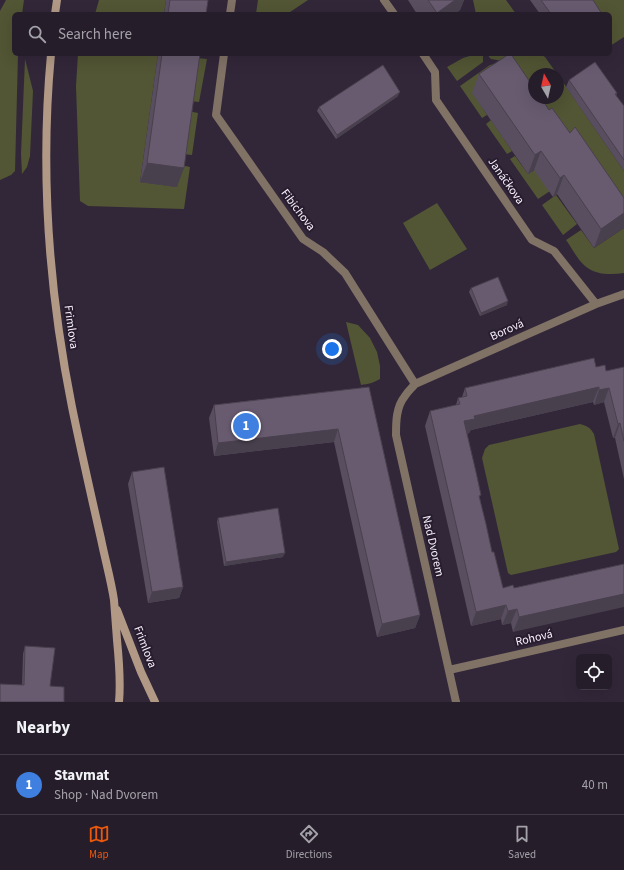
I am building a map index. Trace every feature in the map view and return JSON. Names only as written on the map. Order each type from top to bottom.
[{"type":"main road","points":[[56,12],[57,0]]},
{"type":"main road","name":"Frimlova","points":[[51,56],[46,114],[47,201],[50,251],[56,305],[72,406],[114,600],[120,677],[120,702]]},
{"type":"main road","name":"Frimlova","points":[[114,600],[141,672],[155,702]]},
{"type":"street","points":[[230,12],[232,0]]},
{"type":"street","points":[[384,0],[393,12]]},
{"type":"street","name":"Fibichova","points":[[224,56],[216,115],[303,239],[323,252],[335,262],[345,274],[415,384]]},
{"type":"street","name":"Janáčkova","points":[[424,56],[435,72],[436,100],[532,240],[554,251],[596,304]]},
{"type":"street","name":"Borová","points":[[404,396],[415,384],[596,304],[624,294]]},
{"type":"street","name":"Nad Dvorem","points":[[404,396],[398,410],[396,435],[456,702]]},
{"type":"street","name":"Rohová","points":[[449,670],[624,630]]},
{"type":"green space","points":[[6,0],[24,0],[22,12],[12,12],[12,56],[18,56],[15,171],[11,175],[0,180],[0,11]]},
{"type":"green space","points":[[99,0],[166,0],[164,12],[96,12]]},
{"type":"green space","points":[[258,0],[308,0],[290,12],[256,12]]},
{"type":"green space","points":[[473,0],[506,0],[515,12],[476,12]]},
{"type":"green space","points":[[581,0],[624,0],[624,37],[612,45],[612,12],[590,12]]},
{"type":"green space","points":[[78,56],[158,56],[140,182],[177,187],[181,165],[190,167],[184,209],[88,206],[80,201],[76,86]]},
{"type":"green space","points":[[470,56],[483,56],[483,62],[457,81],[447,67]]},
{"type":"green space","points":[[489,56],[543,56],[553,68],[528,68],[528,93],[503,61],[491,59]]},
{"type":"green space","points":[[196,58],[207,59],[199,102],[190,101]]},
{"type":"green space","points":[[25,59],[33,91],[30,156],[27,167],[22,174],[21,154]]},
{"type":"green space","points":[[495,64],[473,93],[487,115],[482,118],[460,86],[490,65]]},
{"type":"green space","points":[[564,84],[624,171],[624,207],[559,133],[536,104],[564,104]]},
{"type":"green space","points":[[188,111],[198,113],[192,155],[182,154]]},
{"type":"green space","points":[[491,120],[512,151],[507,154],[486,124]]},
{"type":"green space","points":[[515,156],[528,174],[538,168],[553,189],[538,199],[510,159]]},
{"type":"green space","points":[[556,195],[577,224],[563,235],[542,205]]},
{"type":"green space","points":[[437,203],[467,249],[430,270],[403,223]]},
{"type":"green space","points":[[624,228],[624,273],[603,274],[589,269],[580,260],[566,240],[581,230],[594,248]]},
{"type":"green space","points":[[346,322],[358,325],[370,338],[377,352],[380,366],[380,379],[361,385]]},
{"type":"green space","points":[[580,424],[588,427],[594,434],[619,549],[616,552],[511,575],[508,573],[482,458],[485,449],[489,445]]},
{"type":"building","points":[[170,0],[208,0],[206,12],[168,12]]},
{"type":"building","points":[[428,0],[455,0],[438,12],[436,12]]},
{"type":"building","points":[[541,0],[593,0],[601,12],[550,12]]},
{"type":"building","points":[[162,56],[200,56],[184,168],[147,163]]},
{"type":"building","points":[[506,56],[512,56],[528,79],[528,104],[545,104],[549,110],[552,108],[570,133],[575,127],[624,198],[624,213],[601,229],[564,175],[560,178],[541,151],[535,155],[479,74]]},
{"type":"building","points":[[595,62],[617,93],[615,94],[624,106],[624,160],[569,80]]},
{"type":"building","points":[[383,65],[400,92],[337,135],[319,107]]},
{"type":"building","points":[[498,277],[508,301],[481,313],[471,288]]},
{"type":"building","points":[[594,358],[596,367],[605,365],[606,371],[624,367],[624,441],[609,388],[599,390],[599,387],[474,416],[475,419],[464,421],[492,552],[494,552],[503,588],[513,585],[514,588],[624,564],[624,594],[519,617],[517,609],[508,611],[506,605],[476,612],[430,411],[460,404],[458,398],[467,396],[465,388]]},
{"type":"building","points":[[369,387],[420,615],[382,624],[338,429],[218,443],[214,405]]},
{"type":"building","points":[[164,467],[183,587],[152,592],[132,472]]},
{"type":"building","points":[[278,508],[285,553],[226,562],[218,518]]},
{"type":"building","points":[[25,646],[55,648],[50,686],[64,687],[64,702],[0,702],[0,684],[24,685]]},
{"type":"place","name":"Stavmat","points":[[246,426]]}]
